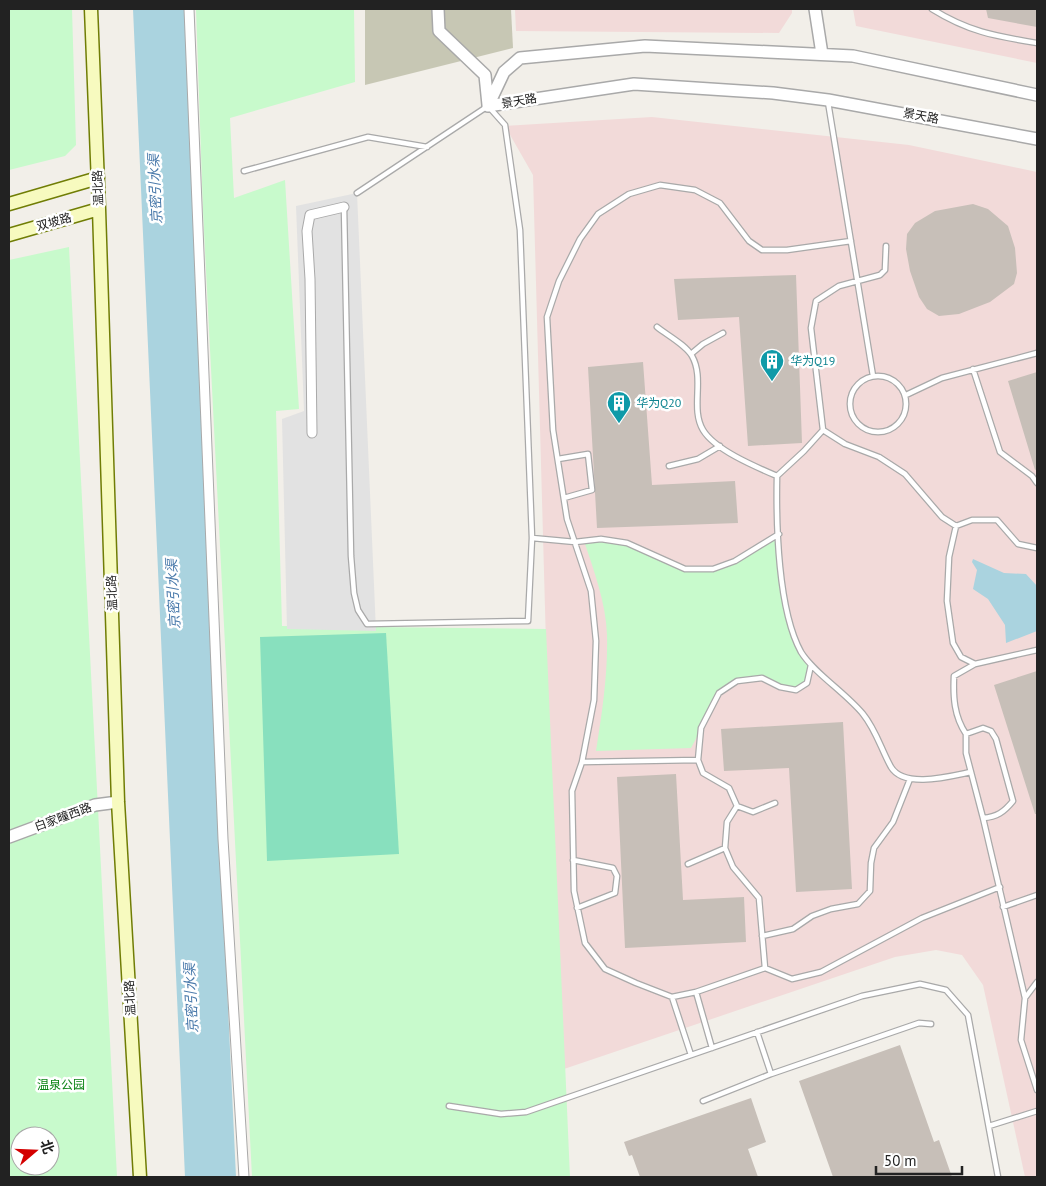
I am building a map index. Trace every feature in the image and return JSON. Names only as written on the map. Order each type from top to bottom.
[{"type":"main road","name":"温北路","points":[[91,9],[118,802],[140,1177]]},
{"type":"main road","points":[[9,204],[98,178]]},
{"type":"main road","name":"双坡路","points":[[9,235],[99,209]]},
{"type":"street","points":[[189,9],[223,839],[244,1177]]},
{"type":"street","points":[[438,9],[439,31],[485,76],[488,106]]},
{"type":"street","points":[[815,9],[822,54]]},
{"type":"street","name":"景天路","points":[[488,106],[504,72],[520,58],[645,46],[853,56],[1037,95]]},
{"type":"street","name":"景天路","points":[[488,106],[634,84],[828,100],[1037,139]]},
{"type":"street","points":[[312,433],[310,279],[307,231],[310,215],[344,207]]},
{"type":"street","name":"白家疃西路","points":[[9,837],[95,804],[118,802]]},
{"type":"lane","points":[[932,9],[968,29],[985,35],[1037,44]]},
{"type":"lane","points":[[828,100],[873,376]]},
{"type":"lane","points":[[344,207],[351,556],[358,610],[367,624],[528,621],[532,538],[520,230],[505,126],[488,106],[357,193]]},
{"type":"lane","points":[[244,171],[368,137],[427,147]]},
{"type":"lane","points":[[851,241],[787,250],[762,250],[749,241],[720,204],[695,190],[660,185],[629,194],[598,214],[580,240],[559,281],[548,316],[553,430],[564,498],[575,542],[591,590],[596,641],[594,700],[582,762],[572,791],[574,891],[585,944],[605,969],[672,997],[696,992],[765,968],[792,979],[821,972],[922,918],[1000,887]]},
{"type":"lane","points":[[886,246],[886,270],[880,275],[839,286],[816,301],[811,328],[823,430],[777,476],[785,612],[802,652],[811,665],[851,700],[871,724],[892,769],[910,778],[928,780],[971,772]]},
{"type":"lane","points":[[657,327],[691,354],[698,370],[698,413],[703,431],[720,446],[777,476]]},
{"type":"lane","points":[[691,354],[702,344],[723,333]]},
{"type":"lane","points":[[906,396],[942,378],[1037,353]]},
{"type":"lane","points":[[973,369],[1000,452],[1032,476],[1037,483]]},
{"type":"lane","points":[[873,376],[890,378],[897,383],[906,396],[906,408],[897,425],[880,433],[861,428],[850,412],[849,403],[856,385],[873,376]]},
{"type":"lane","points":[[823,430],[845,444],[878,457],[905,474],[942,517],[956,526]]},
{"type":"lane","points":[[669,466],[698,459],[720,446]]},
{"type":"lane","points":[[558,459],[588,454],[592,490],[564,498]]},
{"type":"lane","points":[[956,526],[972,520],[998,520],[1018,544],[1037,548]]},
{"type":"lane","points":[[956,526],[948,557],[947,601],[953,642],[961,657],[976,664]]},
{"type":"lane","points":[[532,538],[575,542],[601,539],[628,543],[685,569],[713,569],[735,562],[779,534]]},
{"type":"lane","points":[[1037,650],[976,664],[954,676],[953,693],[958,721],[966,734],[966,753],[1000,887],[1025,998],[1021,1040],[1037,1090]]},
{"type":"lane","points":[[774,803],[753,812],[738,806],[730,788],[703,773],[698,760],[701,728],[719,693],[737,681],[762,678],[780,687],[796,690],[807,683],[811,665]]},
{"type":"lane","points":[[966,734],[983,728],[991,731],[996,739],[1013,801],[1006,810],[994,817],[983,818]]},
{"type":"lane","points":[[582,762],[698,760]]},
{"type":"lane","points":[[762,936],[793,928],[812,916],[831,909],[858,904],[870,891],[871,863],[874,848],[892,822],[910,778]]},
{"type":"lane","points":[[738,806],[727,822],[725,848],[733,867],[759,898],[765,968]]},
{"type":"lane","points":[[688,864],[725,848]]},
{"type":"lane","points":[[574,860],[613,868],[617,876],[615,893],[577,908]]},
{"type":"lane","points":[[1003,907],[1037,896]]},
{"type":"lane","points":[[1025,998],[1037,982]]},
{"type":"lane","points":[[449,1106],[501,1114],[526,1112],[862,996],[920,984],[946,990],[968,1015],[998,1177]]},
{"type":"lane","points":[[696,992],[712,1048]]},
{"type":"lane","points":[[672,997],[691,1056]]},
{"type":"lane","points":[[703,1101],[771,1074],[918,1023],[931,1024]]},
{"type":"lane","points":[[757,1032],[771,1074]]},
{"type":"lane","points":[[989,1126],[1037,1111]]},
{"type":"shaded area","points":[[365,9],[511,9],[513,48],[365,85]]},
{"type":"shaded area","points":[[515,9],[792,9],[792,13],[779,33],[516,31]]},
{"type":"shaded area","points":[[853,9],[1037,9],[1037,63],[856,26]]},
{"type":"shaded area","points":[[652,117],[909,145],[1037,172],[1037,1177],[1025,1177],[983,985],[962,955],[936,950],[895,957],[564,1069],[546,644],[533,175],[505,126]]},
{"type":"shaded area","points":[[357,193],[376,631],[287,629],[282,419],[304,411],[296,206]]},
{"type":"green space","points":[[9,9],[72,9],[76,145],[65,156],[9,170]]},
{"type":"green space","points":[[196,9],[354,9],[355,82],[230,118],[234,198],[285,180],[299,409],[276,411],[282,626],[546,629],[570,1177],[252,1177],[203,211]]},
{"type":"green space","name":"温泉公园","points":[[69,247],[117,1177],[9,1177],[9,260]]},
{"type":"green space","points":[[779,534],[785,602],[794,634],[801,650],[811,665],[807,683],[792,689],[768,680],[750,679],[727,687],[715,700],[691,748],[596,751],[606,679],[607,635],[602,599],[584,541],[605,540],[621,542],[677,565],[699,570],[730,564]]},
{"type":"green space","points":[[386,633],[399,854],[267,861],[260,637]]},
{"type":"water","name":"京密引水渠","points":[[133,9],[186,9],[212,667],[236,1177],[185,1177]]},
{"type":"water","points":[[973,559],[1004,573],[1026,574],[1037,586],[1037,631],[1006,643],[1005,625],[988,599],[973,589],[977,570],[972,562]]},
{"type":"building","points":[[986,9],[1037,9],[1037,27],[988,18]]},
{"type":"building","points":[[973,204],[988,209],[1008,226],[1015,248],[1017,273],[1014,284],[990,302],[959,314],[939,316],[927,309],[919,297],[910,271],[906,249],[907,234],[915,223],[935,211]]},
{"type":"building","name":"华为Q19","points":[[796,275],[802,443],[748,446],[739,317],[678,320],[674,279]]},
{"type":"building","name":"华为Q20","points":[[643,362],[652,485],[735,481],[738,523],[597,528],[588,367]]},
{"type":"building","points":[[1037,372],[1037,469],[1035,470],[1008,381]]},
{"type":"building","points":[[1037,671],[1037,814],[1035,814],[994,685]]},
{"type":"building","points":[[843,722],[852,889],[796,892],[789,768],[724,771],[721,729]]},
{"type":"building","points":[[676,774],[683,900],[744,897],[746,942],[625,948],[617,777]]},
{"type":"building","points":[[900,1045],[934,1142],[939,1140],[952,1177],[833,1177],[799,1081]]},
{"type":"building","points":[[751,1098],[766,1142],[748,1149],[758,1177],[640,1177],[632,1155],[629,1156],[624,1142]]},
{"type":"place","name":"华为Q19","points":[[772,382]]},
{"type":"place","name":"华为Q20","points":[[619,424]]}]
